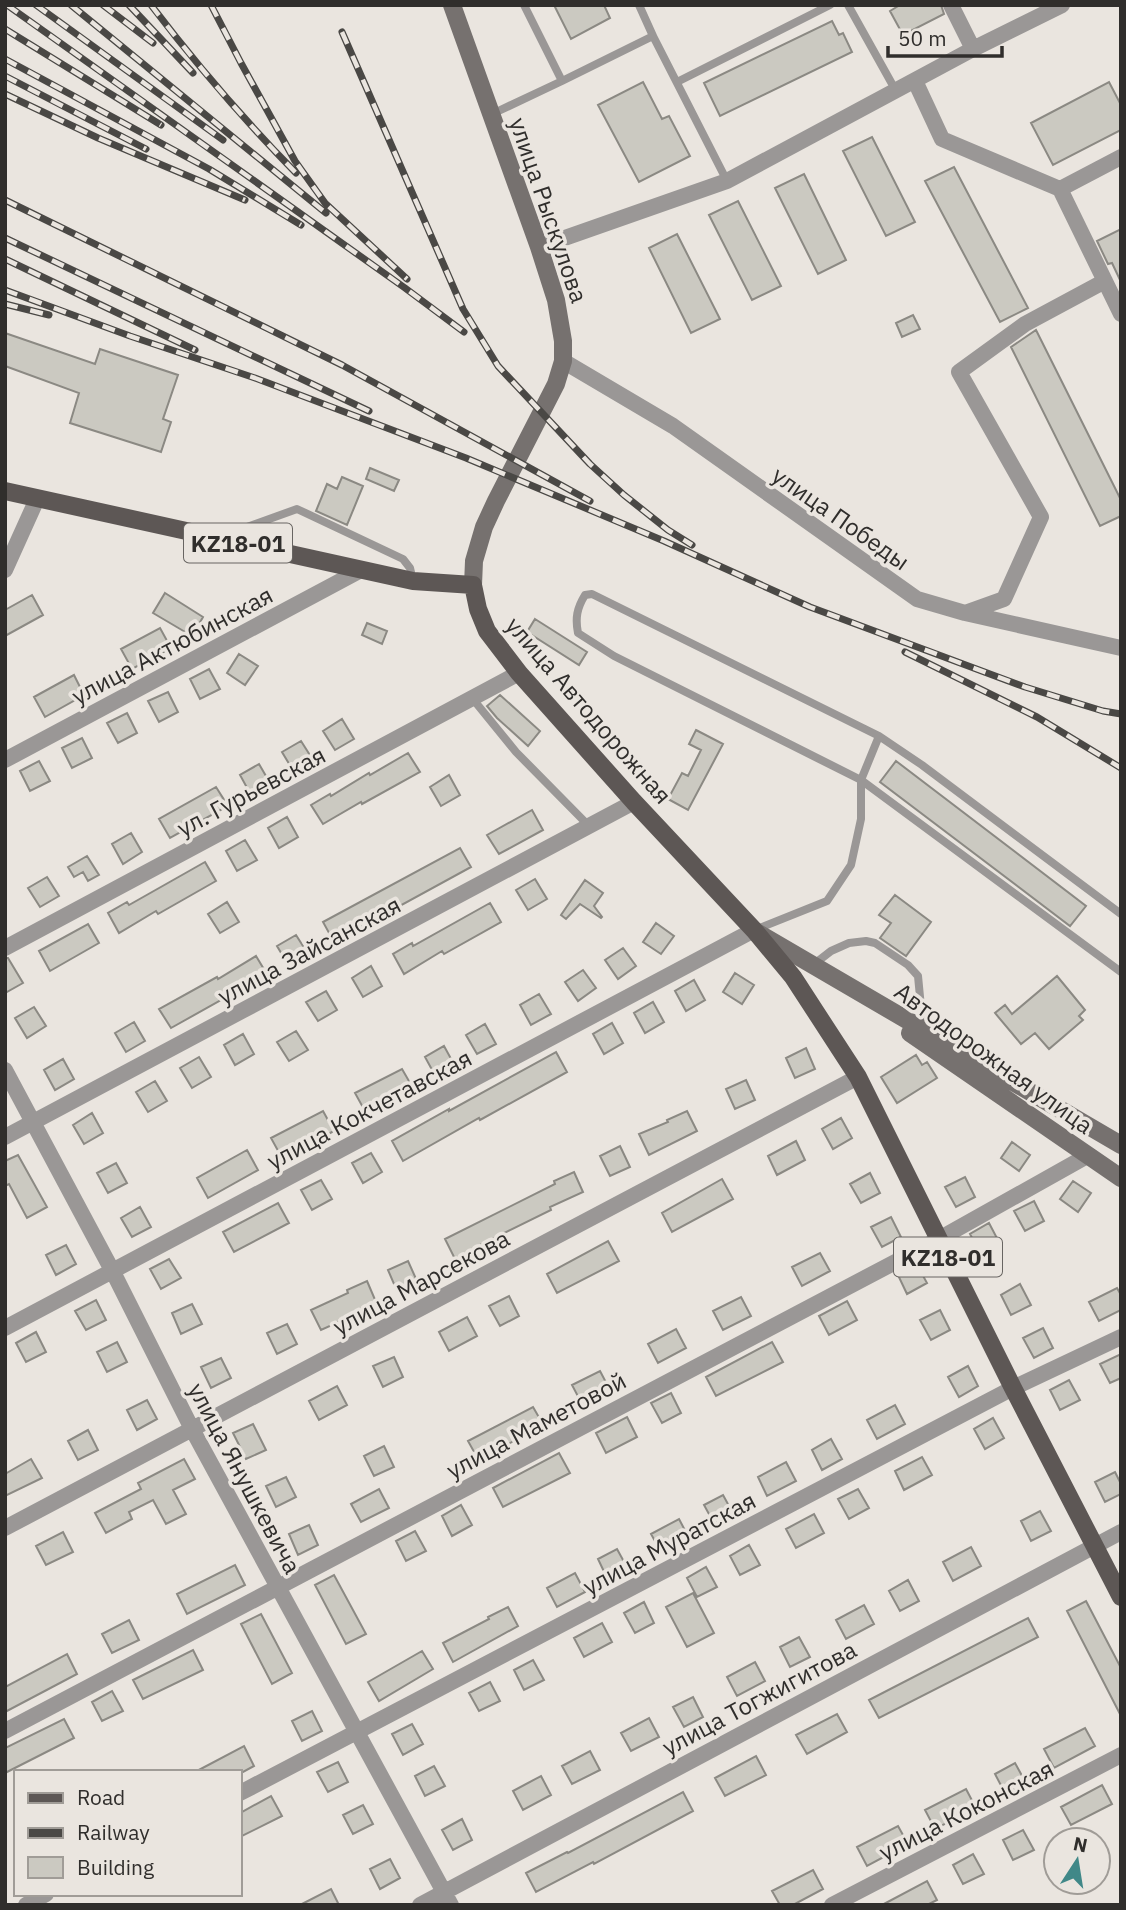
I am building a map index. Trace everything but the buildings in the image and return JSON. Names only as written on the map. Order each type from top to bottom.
[{"type":"main road","name":"улица Рыскулова","points":[[452,5],[539,247],[561,321],[563,361],[551,394],[484,527],[474,561],[473,585]]},
{"type":"main road","name":"KZ18-01","points":[[5,491],[413,581],[473,585]]},
{"type":"main road","name":"улица Автодорожная","points":[[473,585],[478,609],[487,631],[519,673],[634,802],[754,930]]},
{"type":"main road","name":"KZ18-01","points":[[754,930],[793,977],[858,1077],[1121,1597]]},
{"type":"main road","name":"Автодорожная улица","points":[[754,930],[1121,1145]]},
{"type":"main road","name":"Автодорожная улица","points":[[873,1001],[894,1021],[1121,1178]]},
{"type":"street","points":[[951,5],[974,50]]},
{"type":"street","points":[[539,247],[727,181],[1062,5]]},
{"type":"street","points":[[915,81],[942,139],[1059,189],[1121,314]]},
{"type":"street","points":[[1059,189],[1121,157]]},
{"type":"street","points":[[965,613],[1004,599],[1041,517],[959,372],[1025,324],[1105,281]]},
{"type":"street","name":"улица Победы","points":[[563,361],[673,426],[917,599],[965,613],[1121,648]]},
{"type":"street","points":[[5,570],[37,499]]},
{"type":"street","name":"улица Актюбинская","points":[[5,760],[361,570]]},
{"type":"street","name":"ул. Гурьевская","points":[[5,948],[519,673]]},
{"type":"street","name":"улица Зайсанская","points":[[5,1137],[634,802]]},
{"type":"street","name":"улица Кокчетавская","points":[[5,1328],[754,930]]},
{"type":"street","name":"улица Янушкевича","points":[[5,1070],[113,1272],[192,1429],[447,1898]]},
{"type":"street","name":"улица Марсекова","points":[[5,1528],[858,1077]]},
{"type":"street","name":"улица Маметовой","points":[[5,1731],[939,1239],[1087,1156]]},
{"type":"street","name":"улица Муратская","points":[[242,1792],[1013,1388],[1121,1337]]},
{"type":"street","name":"улица Тогжигитова","points":[[420,1905],[447,1898],[1121,1532]]},
{"type":"street","name":"улица Коконская","points":[[832,1905],[1121,1755]]},
{"type":"street","points":[[26,1905],[43,1896]]},
{"type":"lane","points":[[524,5],[562,81]]},
{"type":"lane","points":[[639,5],[727,181]]},
{"type":"lane","points":[[677,82],[830,5]]},
{"type":"lane","points":[[848,5],[896,91]]},
{"type":"lane","points":[[491,114],[653,36]]},
{"type":"lane","points":[[215,538],[297,509],[403,559],[410,568],[413,581]]},
{"type":"lane","points":[[1121,914],[880,736],[592,594],[585,595],[580,603],[576,622],[578,633],[614,656],[861,780],[1121,971]]},
{"type":"lane","points":[[472,698],[516,752],[589,826]]},
{"type":"lane","points":[[754,930],[827,901],[850,865],[861,820],[861,780],[880,736]]},
{"type":"lane","points":[[813,965],[831,951],[849,943],[875,943],[908,965],[918,976],[923,1028]]},
{"type":"railway","points":[[7,5],[464,332]]},
{"type":"railway","points":[[36,5],[223,140]]},
{"type":"railway","points":[[71,5],[326,213]]},
{"type":"railway","points":[[103,5],[153,43]]},
{"type":"railway","points":[[129,5],[193,73]]},
{"type":"railway","points":[[151,5],[221,91],[296,173]]},
{"type":"railway","points":[[211,5],[295,161],[325,203],[407,279]]},
{"type":"railway","points":[[5,29],[161,125]]},
{"type":"railway","points":[[342,32],[463,309],[498,366],[590,464],[668,530],[692,545]]},
{"type":"railway","points":[[5,59],[209,169],[301,225]]},
{"type":"railway","points":[[5,76],[146,149]]},
{"type":"railway","points":[[5,94],[98,138],[245,200]]},
{"type":"railway","points":[[5,200],[342,365],[590,501]]},
{"type":"railway","points":[[5,238],[369,411]]},
{"type":"railway","points":[[5,259],[195,350]]},
{"type":"railway","points":[[5,290],[255,378],[466,458],[664,541],[810,607],[1025,687],[1121,714]]},
{"type":"railway","points":[[5,304],[49,315]]},
{"type":"railway","points":[[905,652],[1037,717],[1121,768]]}]
